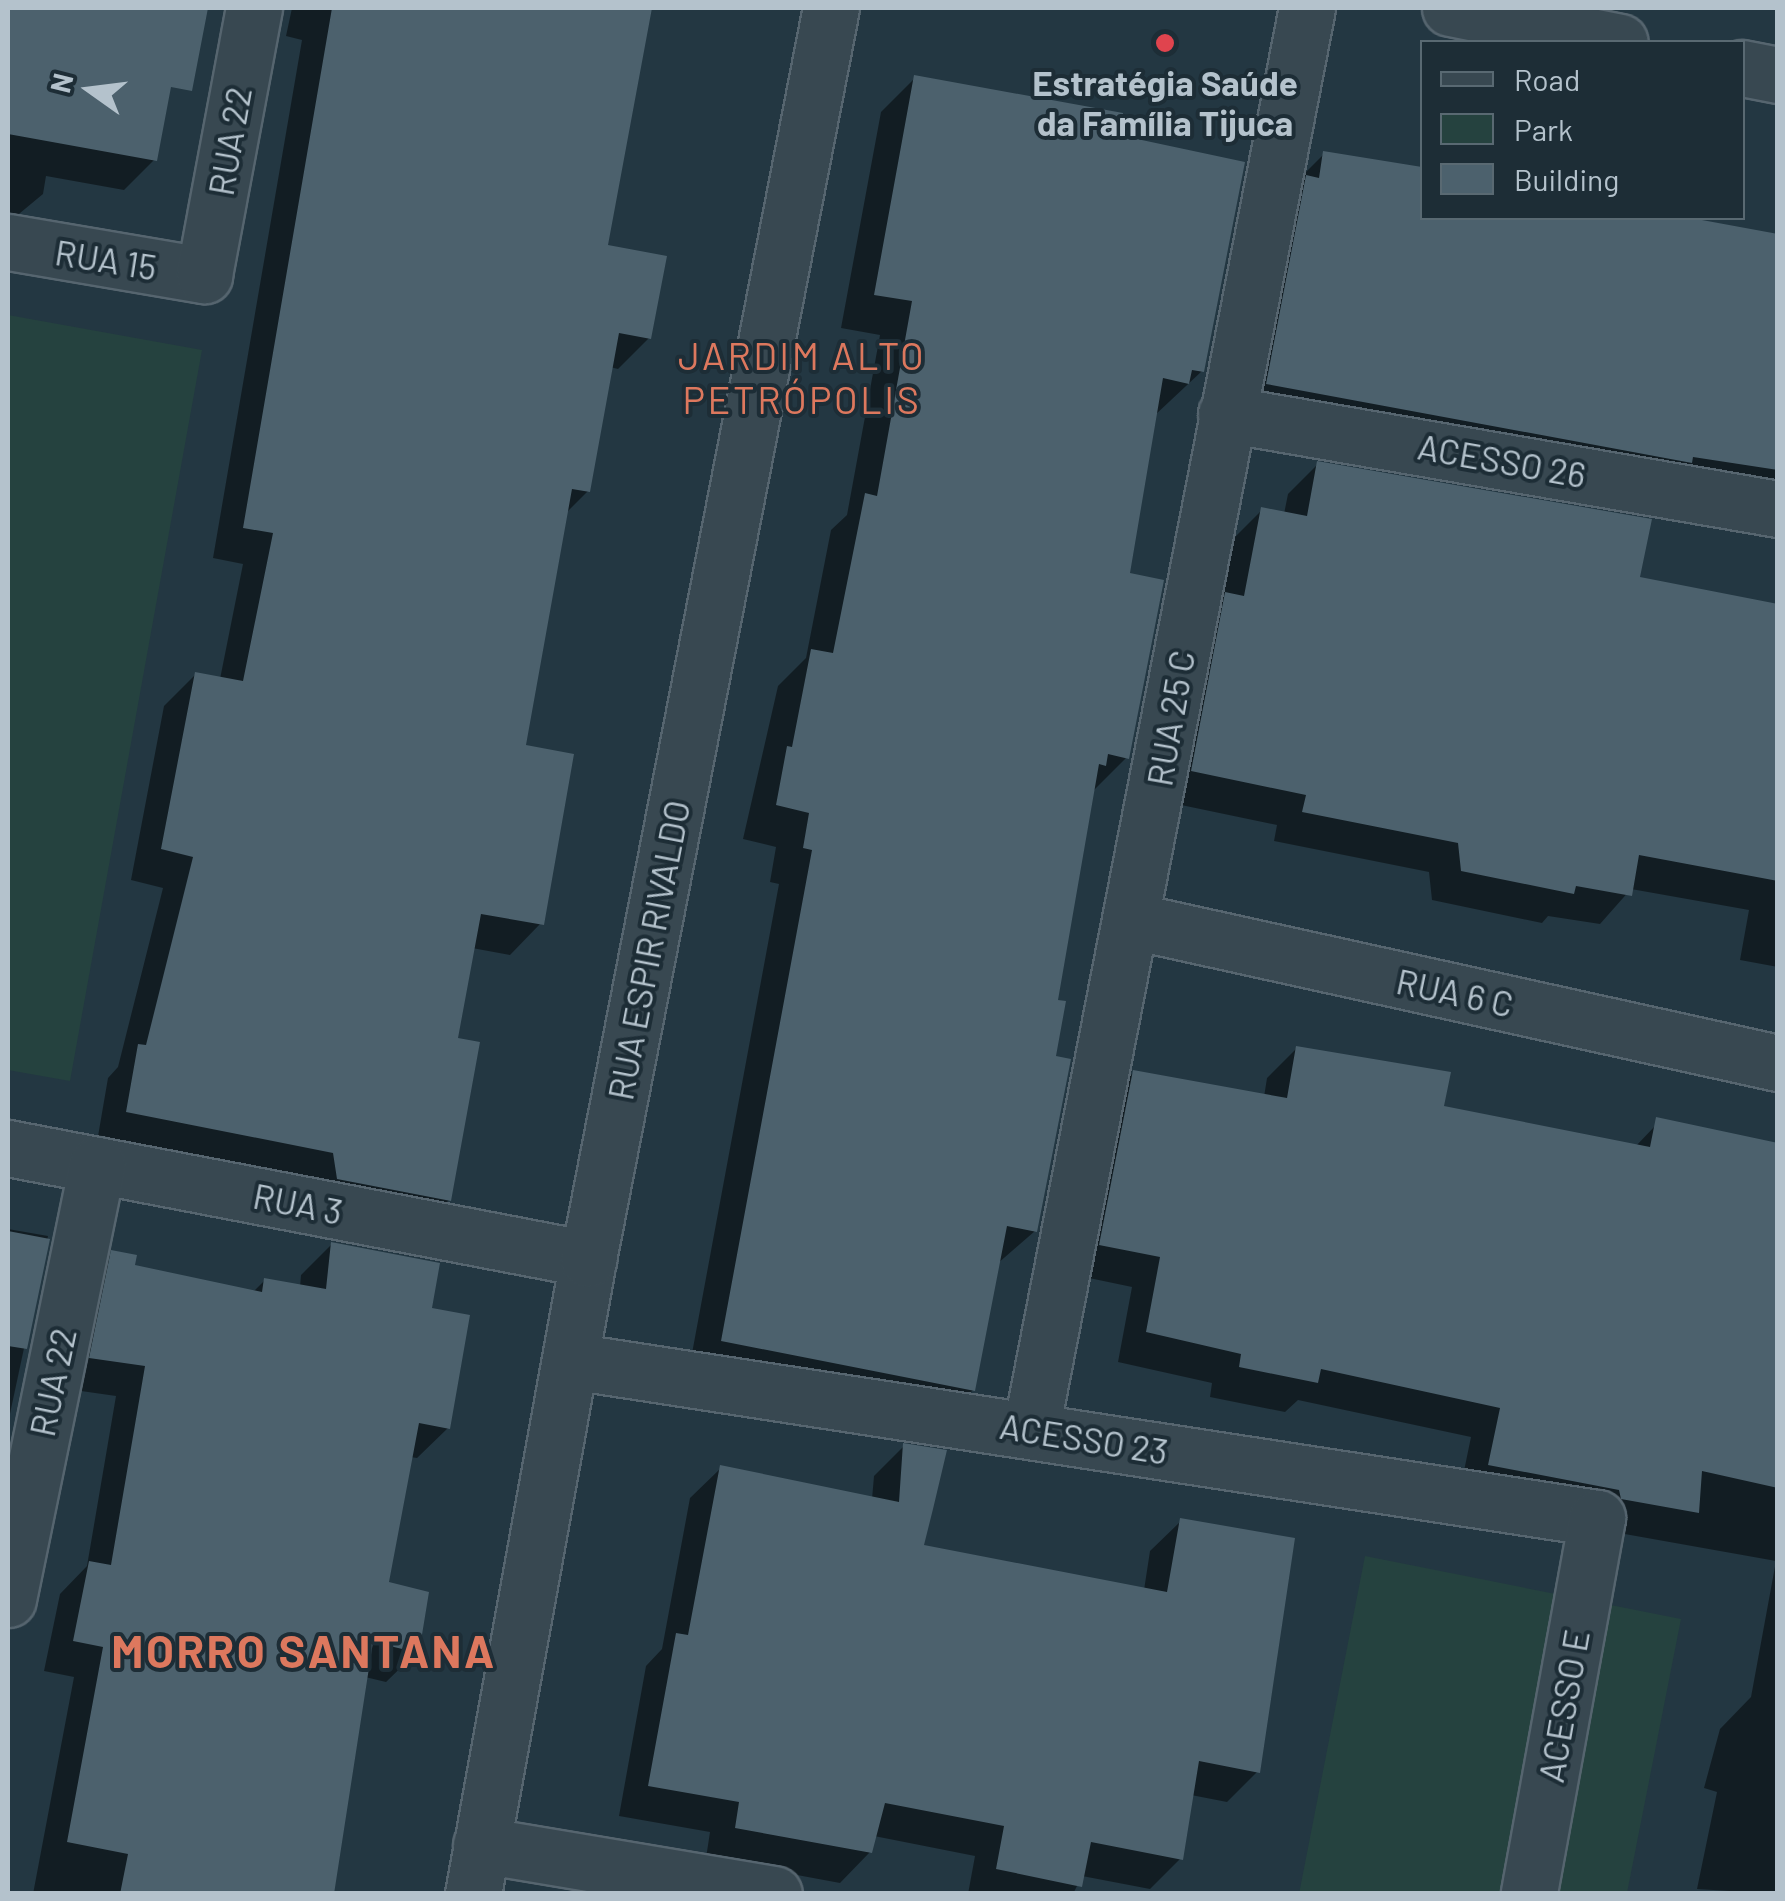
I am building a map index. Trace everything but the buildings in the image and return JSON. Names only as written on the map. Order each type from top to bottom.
[{"type":"street","name":"RUA 22","points":[[204,275],[254,8]]},
{"type":"street","name":"RUA ESPIR RIVALDO","points":[[477,1869],[588,1260],[832,8]]},
{"type":"street","name":"RUA 25 C","points":[[1032,1429],[1307,8]]},
{"type":"street","points":[[1450,8],[1610,40]]},
{"type":"street","points":[[1745,69],[1778,75]]},
{"type":"street","name":"RUA 15","points":[[8,242],[204,275]]},
{"type":"street","name":"ACESSO 26","points":[[1226,414],[1778,508]]},
{"type":"street","name":"RUA 6 C","points":[[1133,921],[1778,1063]]},
{"type":"street","name":"RUA 3","points":[[8,1148],[588,1260]]},
{"type":"street","name":"RUA 22","points":[[8,1599],[97,1165]]},
{"type":"street","name":"ACESSO 23","points":[[571,1361],[1597,1518]]},
{"type":"street","name":"ACESSO E","points":[[1530,1894],[1597,1518]]},
{"type":"street","points":[[477,1869],[774,1894]]},
{"type":"green space","points":[[8,315],[202,350],[70,1081],[8,1070]]},
{"type":"green space","points":[[1365,1556],[1681,1619],[1627,1893],[1299,1894]]},
{"type":"place","name":"Estratégia Saúde da Família Tijuca","points":[[1165,43]]},
{"type":"district","name":"JARDIM ALTO PETRÓPOLIS","points":[[802,378]]},
{"type":"district","name":"MORRO SANTANA","points":[[304,1651]]}]
